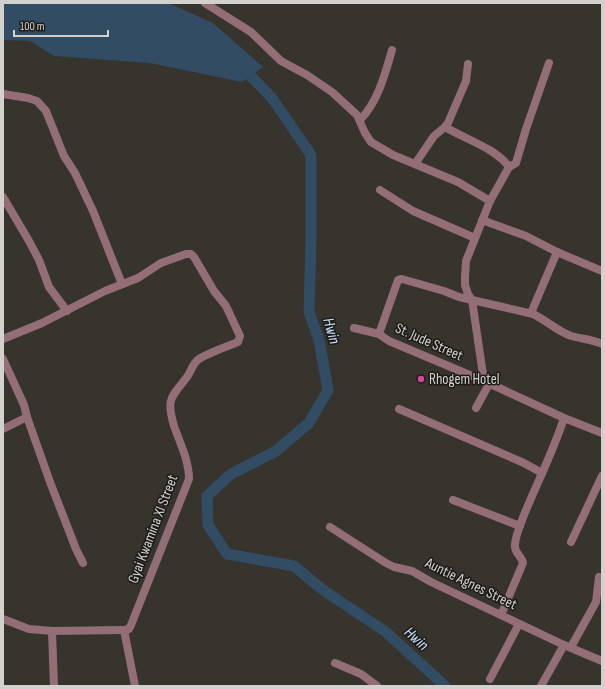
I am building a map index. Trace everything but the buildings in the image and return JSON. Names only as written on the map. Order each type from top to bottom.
[{"type":"street","points":[[206,3],[251,32],[281,62],[307,74],[332,92],[357,115],[371,142],[393,155],[458,182],[490,201]]},
{"type":"street","points":[[360,120],[370,108],[382,83],[392,50]]},
{"type":"street","points":[[476,408],[486,382],[472,300],[465,285],[466,261],[490,201],[509,168],[516,163],[549,63]]},
{"type":"street","points":[[415,164],[434,136],[445,127],[464,86],[468,64]]},
{"type":"street","points":[[3,94],[37,101],[46,111],[64,156],[75,173],[94,211],[122,284],[3,339]]},
{"type":"street","points":[[445,127],[459,136],[497,155],[509,168]]},
{"type":"street","points":[[380,190],[413,211],[476,238]]},
{"type":"street","points":[[3,197],[30,241],[49,287],[66,311]]},
{"type":"street","points":[[482,220],[526,236],[557,252],[602,271]]},
{"type":"street","points":[[531,313],[557,252]]},
{"type":"street","name":"Gyai Kwamina XI Street","points":[[122,284],[138,278],[162,263],[186,254],[191,254],[214,291],[226,306],[240,336],[240,340],[238,342],[199,360],[193,365],[188,375],[172,395],[169,403],[170,411],[189,470],[189,479],[131,625],[129,629],[124,630]]},
{"type":"street","points":[[379,334],[398,280],[400,279],[444,291],[459,297],[531,313],[539,316],[554,327],[572,336],[589,339],[602,344]]},
{"type":"street","name":"St. Jude Street","points":[[354,328],[379,334],[389,340],[564,418],[602,433]]},
{"type":"street","points":[[3,359],[24,405],[50,482],[76,549],[83,563]]},
{"type":"street","points":[[399,409],[524,463],[542,473]]},
{"type":"street","points":[[3,429],[27,417]]},
{"type":"street","points":[[501,615],[523,563],[514,546],[520,526],[556,443],[564,418]]},
{"type":"street","points":[[571,542],[602,476]]},
{"type":"street","points":[[453,500],[520,526]]},
{"type":"street","name":"Auntie Agnes Street","points":[[330,527],[394,567],[412,571],[431,582],[519,624],[602,661]]},
{"type":"street","points":[[541,686],[596,602],[598,577]]},
{"type":"street","points":[[3,619],[28,629],[52,631],[124,630],[135,686]]},
{"type":"street","points":[[490,679],[519,624]]},
{"type":"street","points":[[52,631],[54,686]]},
{"type":"street","points":[[335,663],[361,674],[377,686]]},
{"type":"water","points":[[3,3],[168,3],[213,23],[263,67],[242,82],[150,63],[54,56],[30,41],[3,40]]},
{"type":"waterway","name":"Hwin","points":[[240,65],[272,98],[311,155],[309,312],[319,340],[328,390],[309,423],[276,451],[231,474],[207,496],[208,525],[227,554],[294,566],[323,590],[386,632],[445,686]]},
{"type":"place","name":"Rhogem Hotel","points":[[421,379]]}]
